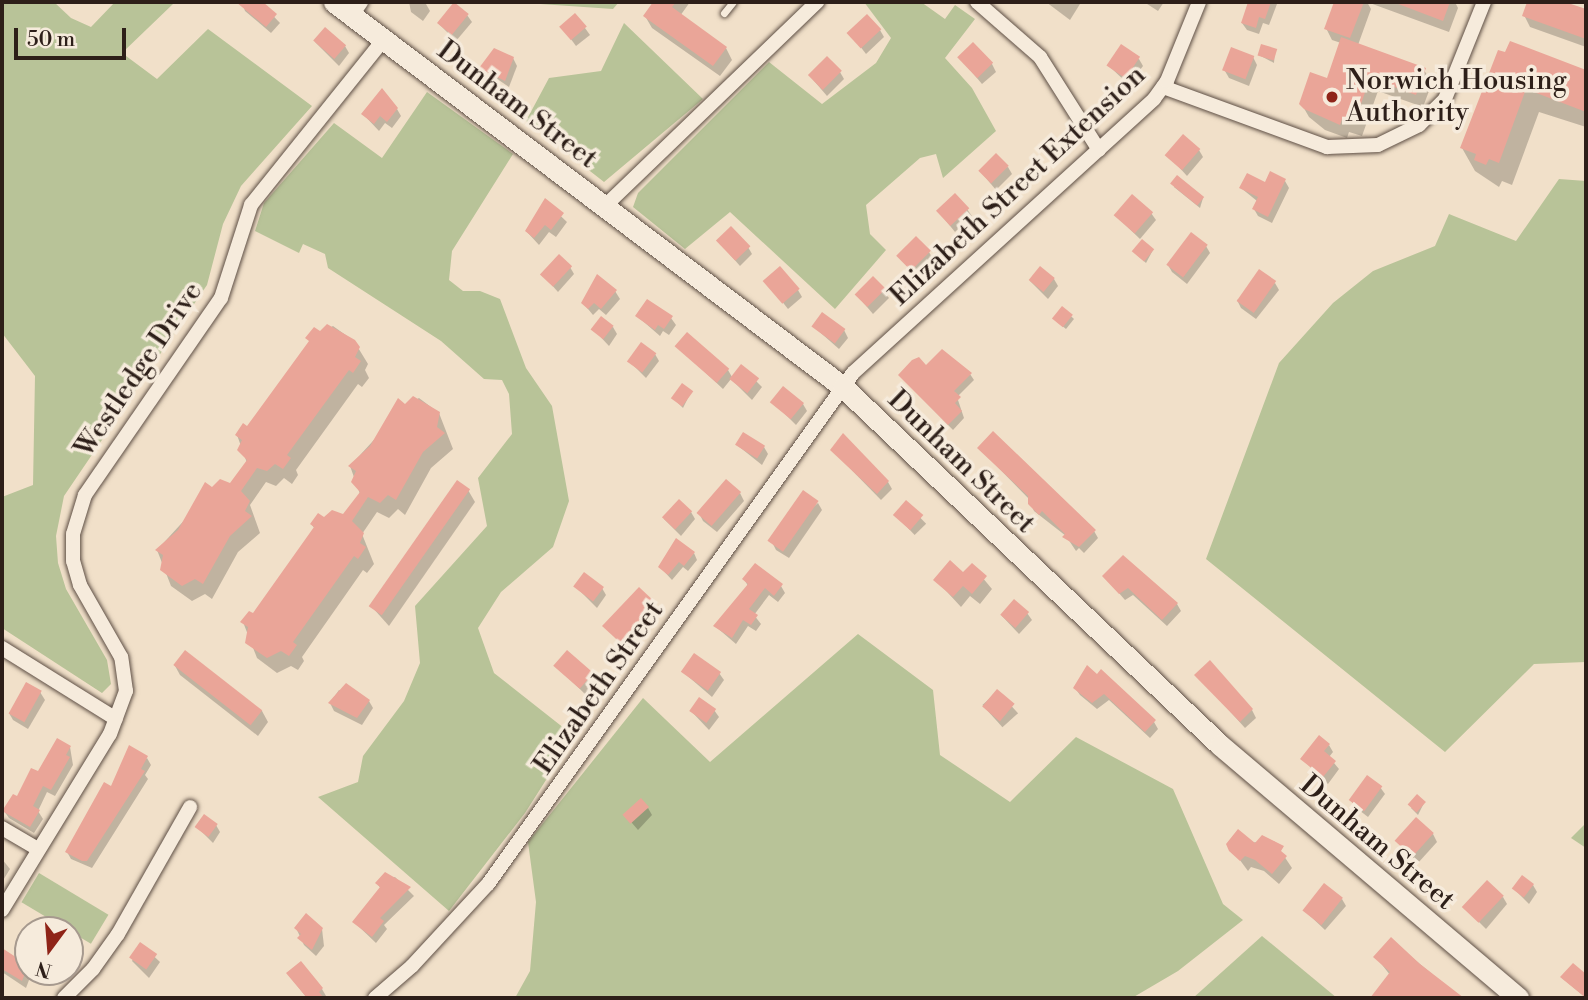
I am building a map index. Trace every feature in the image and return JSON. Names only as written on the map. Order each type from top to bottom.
[{"type":"street","name":"Dunham Street","points":[[334,2],[357,8],[384,39],[843,387],[1220,746],[1518,998]]},
{"type":"street","points":[[604,206],[817,2]]},
{"type":"street","points":[[977,2],[1040,57],[1099,150]]},
{"type":"street","name":"Elizabeth Street Extension","points":[[843,387],[866,360],[1099,150],[1163,88],[1199,2]]},
{"type":"street","points":[[1163,88],[1315,144],[1343,149],[1378,145],[1419,125],[1445,99],[1484,2]]},
{"type":"street","name":"Westledge Drive","points":[[2,910],[116,719],[127,676],[76,573],[72,534],[80,506],[221,298],[250,205],[384,39]]},
{"type":"street","name":"Elizabeth Street","points":[[375,998],[412,966],[488,884],[843,387]]},
{"type":"street","points":[[2,648],[116,719]]},
{"type":"street","points":[[64,998],[93,970],[118,934],[190,807]]},
{"type":"street","points":[[2,828],[38,849]]},
{"type":"lane","points":[[724,13],[733,2]]},
{"type":"green space","points":[[2,2],[54,2],[71,18],[91,27],[115,2],[170,2],[173,4],[122,53],[157,79],[208,29],[312,106],[241,186],[223,224],[207,285],[64,496],[56,536],[58,563],[66,589],[107,660],[111,684],[102,693],[2,628],[2,497],[33,485],[35,376],[2,333]]},
{"type":"green space","points":[[511,2],[619,2],[613,9]]},
{"type":"green space","points":[[864,2],[921,2],[945,19],[955,5],[975,19],[945,58],[972,88],[996,131],[943,178],[936,154],[920,158],[866,205],[870,234],[886,250],[835,309],[730,212],[685,249],[633,207],[638,193],[769,62],[822,104],[876,63],[891,38]]},
{"type":"green space","points":[[624,23],[703,99],[604,182],[526,121],[549,78],[601,71]]},
{"type":"green space","points":[[427,92],[513,154],[452,251],[449,280],[463,291],[480,291],[500,299],[526,368],[552,406],[569,501],[553,547],[501,592],[478,628],[494,673],[574,736],[525,813],[449,911],[318,797],[358,782],[363,756],[404,701],[420,663],[415,606],[487,526],[478,478],[512,434],[509,394],[502,380],[484,379],[441,341],[328,268],[325,254],[303,244],[299,253],[255,231],[264,203],[334,123],[382,158]]},
{"type":"green space","points":[[1559,179],[1586,181],[1586,662],[1534,664],[1445,752],[1206,559],[1279,363],[1333,303],[1373,271],[1435,246],[1449,214],[1516,241]]},
{"type":"green space","points":[[858,634],[933,690],[940,755],[1010,802],[1076,737],[1173,789],[1223,904],[1243,920],[1178,971],[1132,998],[515,998],[530,971],[536,902],[528,842],[643,698],[710,762]]},
{"type":"green space","points":[[1586,823],[1586,848],[1571,838]]},
{"type":"green space","points":[[39,873],[108,915],[91,944],[84,940],[84,916],[45,916],[21,902]]},
{"type":"green space","points":[[1262,936],[1337,998],[1193,998]]},
{"type":"building","points":[[236,2],[263,2],[277,14],[266,27]]},
{"type":"building","points":[[454,2],[469,14],[452,35],[437,23]]},
{"type":"building","points":[[653,2],[676,2],[672,7],[727,47],[713,66],[643,16]]},
{"type":"building","points":[[1248,2],[1271,2],[1265,19],[1259,17],[1256,28],[1241,23]]},
{"type":"building","points":[[1334,2],[1364,2],[1350,38],[1324,29]]},
{"type":"building","points":[[1393,2],[1450,2],[1443,21]]},
{"type":"building","points":[[1527,2],[1565,2],[1586,9],[1586,39],[1522,16]]},
{"type":"building","points":[[575,13],[587,27],[571,40],[559,27]]},
{"type":"building","points":[[867,14],[881,29],[861,48],[847,33]]},
{"type":"building","points":[[325,27],[346,45],[334,59],[313,41]]},
{"type":"building","points":[[1341,37],[1426,68],[1416,95],[1370,78],[1354,124],[1342,119],[1340,125],[1304,109],[1299,104],[1310,72],[1327,78]]},
{"type":"building","points":[[1510,41],[1586,70],[1586,112],[1526,89],[1499,163],[1489,159],[1486,165],[1474,160],[1476,154],[1460,148],[1498,50],[1505,52]]},
{"type":"building","points":[[973,42],[993,63],[977,78],[957,57]]},
{"type":"building","points":[[1121,44],[1140,57],[1126,78],[1106,66]]},
{"type":"building","points":[[1261,44],[1277,49],[1274,60],[1257,55]]},
{"type":"building","points":[[1231,47],[1254,56],[1245,79],[1222,70]]},
{"type":"building","points":[[494,48],[514,57],[505,81],[479,68]]},
{"type":"building","points":[[827,56],[842,71],[823,90],[808,75]]},
{"type":"building","points":[[382,88],[398,108],[387,122],[380,116],[374,124],[361,114]]},
{"type":"building","points":[[1183,134],[1200,149],[1182,170],[1165,155]]},
{"type":"building","points":[[996,153],[1009,166],[991,183],[978,171]]},
{"type":"building","points":[[1270,171],[1286,179],[1268,217],[1252,209],[1258,197],[1239,188],[1247,173],[1265,182]]},
{"type":"building","points":[[1177,175],[1204,197],[1197,206],[1170,184]]},
{"type":"building","points":[[955,193],[969,208],[950,226],[936,211]]},
{"type":"building","points":[[1132,194],[1153,212],[1135,234],[1114,215]]},
{"type":"building","points":[[545,198],[564,213],[551,230],[545,225],[534,238],[525,231]]},
{"type":"building","points":[[731,226],[750,246],[735,261],[716,241]]},
{"type":"building","points":[[1191,232],[1208,245],[1183,277],[1166,265]]},
{"type":"building","points":[[916,236],[931,251],[911,271],[896,256]]},
{"type":"building","points":[[1142,239],[1154,249],[1144,262],[1132,251]]},
{"type":"building","points":[[559,254],[572,266],[553,287],[540,274]]},
{"type":"building","points":[[780,266],[800,289],[782,304],[763,281]]},
{"type":"building","points":[[1040,266],[1055,278],[1043,292],[1029,280]]},
{"type":"building","points":[[1259,269],[1276,281],[1254,313],[1237,301]]},
{"type":"building","points":[[597,274],[617,290],[601,309],[594,303],[588,309],[581,303]]},
{"type":"building","points":[[873,276],[886,289],[867,307],[855,294]]},
{"type":"building","points":[[647,299],[673,316],[664,329],[658,325],[655,330],[635,316]]},
{"type":"building","points":[[1062,306],[1073,315],[1063,327],[1052,318]]},
{"type":"building","points":[[822,312],[845,329],[835,344],[811,327]]},
{"type":"building","points":[[601,316],[614,326],[603,339],[591,329]]},
{"type":"building","points":[[327,324],[355,340],[360,347],[355,357],[361,361],[353,373],[349,370],[287,455],[291,458],[283,469],[275,464],[267,471],[257,468],[241,491],[250,501],[245,511],[252,516],[230,536],[203,584],[195,579],[182,586],[160,570],[163,555],[155,550],[178,530],[205,482],[212,487],[220,479],[230,483],[247,460],[237,450],[242,440],[235,435],[243,423],[247,426],[309,341],[305,338],[314,327],[320,331]]},
{"type":"building","points":[[687,332],[729,369],[717,383],[675,346]]},
{"type":"building","points":[[641,342],[656,353],[642,373],[627,361]]},
{"type":"building","points":[[942,349],[972,373],[954,391],[961,397],[955,403],[962,411],[948,425],[898,375],[912,360],[919,357],[926,365]]},
{"type":"building","points":[[741,364],[759,378],[747,393],[729,379]]},
{"type":"building","points":[[682,383],[693,391],[682,407],[671,398]]},
{"type":"building","points":[[783,386],[804,403],[791,419],[770,402]]},
{"type":"building","points":[[413,396],[440,412],[437,427],[445,433],[423,452],[396,500],[388,495],[380,503],[368,497],[352,521],[364,533],[360,543],[366,547],[358,559],[354,556],[293,642],[297,645],[289,656],[281,651],[267,658],[245,643],[248,627],[240,622],[249,611],[253,613],[314,527],[310,524],[318,513],[324,517],[332,510],[343,514],[360,492],[351,482],[356,471],[348,466],[370,446],[398,398],[405,404]]},
{"type":"building","points":[[993,431],[1096,530],[1079,547],[1062,537],[1065,534],[1042,511],[1039,515],[1028,504],[1028,496],[977,448]]},
{"type":"building","points":[[743,432],[765,446],[757,458],[735,445]]},
{"type":"building","points":[[843,433],[889,481],[877,494],[830,450]]},
{"type":"building","points":[[726,479],[741,492],[712,526],[696,513]]},
{"type":"building","points":[[457,480],[470,489],[382,615],[369,606]]},
{"type":"building","points":[[803,490],[819,501],[783,552],[767,541]]},
{"type":"building","points":[[679,499],[692,511],[675,530],[662,517]]},
{"type":"building","points":[[906,500],[923,515],[910,530],[893,515]]},
{"type":"building","points":[[676,538],[695,552],[684,566],[679,562],[668,575],[658,567]]},
{"type":"building","points":[[1123,555],[1178,603],[1162,620],[1128,588],[1119,594],[1102,576]]},
{"type":"building","points":[[950,560],[963,572],[972,563],[987,576],[972,594],[963,586],[953,597],[933,580]]},
{"type":"building","points":[[755,563],[783,584],[774,596],[765,588],[749,609],[758,615],[751,625],[743,620],[732,638],[713,626],[748,584],[742,579]]},
{"type":"building","points":[[584,572],[604,587],[593,601],[573,586]]},
{"type":"building","points":[[639,587],[656,603],[625,647],[602,626]]},
{"type":"building","points":[[1014,599],[1029,612],[1015,628],[1000,615]]},
{"type":"building","points":[[185,650],[262,710],[251,725],[173,665]]},
{"type":"building","points":[[567,650],[593,673],[580,689],[553,666]]},
{"type":"building","points":[[694,653],[721,672],[708,691],[681,672]]},
{"type":"building","points":[[1210,660],[1253,709],[1240,722],[1194,675]]},
{"type":"building","points":[[1087,665],[1097,674],[1101,669],[1156,720],[1145,732],[1104,694],[1092,703],[1073,688]]},
{"type":"building","points":[[26,682],[42,691],[24,722],[9,713]]},
{"type":"building","points":[[346,683],[370,700],[357,718],[328,703]]},
{"type":"building","points":[[997,689],[1015,704],[1000,721],[982,707]]},
{"type":"building","points":[[699,697],[716,709],[706,723],[689,711]]},
{"type":"building","points":[[1319,735],[1330,744],[1324,751],[1336,761],[1323,777],[1300,759]]},
{"type":"building","points":[[57,738],[71,746],[66,755],[70,757],[51,790],[43,786],[33,806],[40,810],[30,827],[2,811],[13,794],[17,796],[31,768],[38,771]]},
{"type":"building","points":[[129,745],[148,756],[141,769],[145,771],[87,861],[82,861],[65,852],[104,782],[111,786]]},
{"type":"building","points":[[1367,775],[1382,786],[1364,811],[1349,800]]},
{"type":"building","points":[[1417,794],[1426,802],[1417,812],[1408,804]]},
{"type":"building","points":[[641,798],[649,807],[630,824],[622,815]]},
{"type":"building","points":[[204,814],[218,824],[208,837],[195,827]]},
{"type":"building","points":[[1416,817],[1434,833],[1412,857],[1395,841]]},
{"type":"building","points":[[1238,829],[1255,843],[1262,835],[1284,846],[1281,851],[1287,856],[1272,874],[1255,860],[1245,856],[1240,861],[1229,851],[1226,844]]},
{"type":"building","points":[[385,872],[411,887],[380,918],[384,921],[372,937],[352,922],[380,887],[375,883]]},
{"type":"building","points":[[1522,875],[1534,884],[1524,898],[1512,889]]},
{"type":"building","points":[[1487,880],[1504,896],[1479,923],[1462,907]]},
{"type":"building","points":[[1324,883],[1343,898],[1321,925],[1302,911]]},
{"type":"building","points":[[306,913],[323,928],[312,950],[297,938],[301,934],[294,928]]},
{"type":"building","points":[[1391,937],[1420,964],[1464,998],[1370,998],[1390,972],[1373,957]]},
{"type":"building","points":[[140,942],[157,954],[146,970],[129,958]]},
{"type":"building","points":[[2,948],[14,956],[14,976],[2,969]]},
{"type":"building","points":[[301,961],[323,988],[319,992],[324,998],[307,998],[286,973]]},
{"type":"building","points":[[1573,963],[1586,974],[1586,998],[1560,977]]},
{"type":"place","name":"Norwich Housing Authority","points":[[1332,97]]}]
